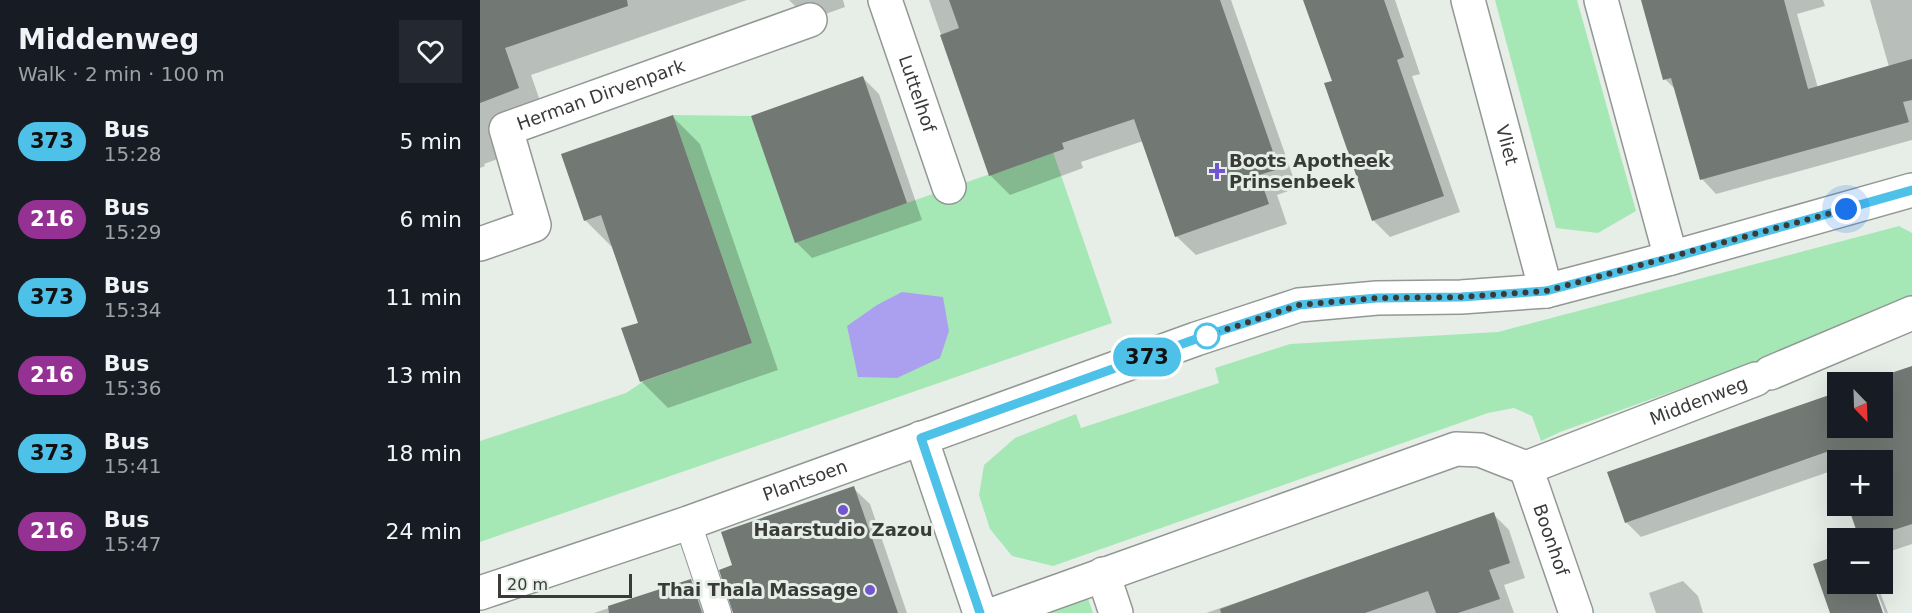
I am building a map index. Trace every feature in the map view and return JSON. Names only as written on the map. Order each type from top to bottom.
[{"type":"street","name":"Luttelhof","points":[[885,0],[949,187]]},
{"type":"street","name":"Vliet","points":[[1468,0],[1546,291]]},
{"type":"street","points":[[1601,0],[1671,258]]},
{"type":"street","name":"Herman Dirvenpark","points":[[480,244],[534,225],[506,129],[810,20]]},
{"type":"street","points":[[980,613],[921,438],[1196,339],[1299,305],[1377,298],[1461,297],[1546,291],[1912,190]]},
{"type":"street","name":"Middenweg","points":[[1526,468],[1763,376],[1912,314]]},
{"type":"street","name":"Plantsoen","points":[[480,593],[688,523],[921,438]]},
{"type":"street","points":[[996,613],[1456,449],[1480,450],[1526,468]]},
{"type":"street","name":"Boonhof","points":[[1526,468],[1576,613]]},
{"type":"street","points":[[1103,574],[1116,613]]},
{"type":"lane","points":[[688,523],[718,613]]},
{"type":"green space","points":[[1495,0],[1577,0],[1636,211],[1598,233],[1556,228]]},
{"type":"green space","points":[[673,115],[751,116],[795,242],[1053,152],[1112,323],[480,542],[480,441],[626,393],[644,381],[752,343]]},
{"type":"green space","points":[[1899,226],[1912,233],[1912,305],[1560,432],[1541,441],[1532,416],[1514,408],[1488,413],[1053,566],[1012,556],[990,529],[979,495],[984,465],[1015,438],[1076,414],[1081,428],[1219,383],[1215,368],[1290,344],[1498,332]]},
{"type":"green space","points":[[1086,593],[1093,613],[1026,613]]},
{"type":"shaded area","points":[[902,292],[943,297],[949,331],[940,358],[897,378],[858,377],[847,326],[877,305]]},
{"type":"building","points":[[480,0],[627,0],[628,6],[505,48],[519,88],[480,103]]},
{"type":"building","points":[[949,0],[1220,0],[1279,169],[1259,175],[1269,204],[1175,237],[1134,119],[1062,143],[1064,149],[989,176],[940,35],[959,28]]},
{"type":"building","points":[[1303,0],[1384,0],[1404,57],[1397,60],[1444,196],[1372,221],[1324,83],[1332,81]]},
{"type":"building","points":[[1641,0],[1784,0],[1808,89],[1912,59],[1912,100],[1903,102],[1909,122],[1700,180],[1671,78],[1663,80]]},
{"type":"building","points":[[863,76],[907,203],[795,243],[751,116]]},
{"type":"building","points":[[673,115],[752,343],[640,382],[621,328],[638,323],[601,215],[584,221],[561,154]]},
{"type":"building","points":[[1912,366],[1912,524],[1893,530],[1893,528],[1856,528],[1851,516],[1893,516],[1893,450],[1827,450],[1625,523],[1607,472],[1827,396],[1827,438],[1893,438],[1893,372]]},
{"type":"building","points":[[854,486],[898,613],[733,613],[719,570],[732,565],[721,532]]},
{"type":"building","points":[[1494,512],[1510,563],[1489,570],[1500,599],[1458,613],[1436,613],[1428,591],[1365,613],[1221,613],[1220,609]]},
{"type":"building","points":[[1827,559],[1827,594],[1876,594],[1883,613],[1830,613],[1813,564]]},
{"type":"building","points":[[691,579],[702,613],[609,613],[608,606]]},
{"type":"bus line","name":"373","points":[[980,613],[921,438],[1196,339],[1299,305],[1377,298],[1461,297],[1546,291],[1912,190]]},
{"type":"place","name":"Boots Apotheek Prinsenbeek","points":[[1217,171]]},
{"type":"place","name":"Haarstudio Zazou","points":[[843,510]]},
{"type":"place","name":"Thai Thala Massage","points":[[870,590]]},
{"type":"route","points":[[1207,336],[1299,305],[1377,298],[1461,297],[1546,291],[1846,209]]}]
